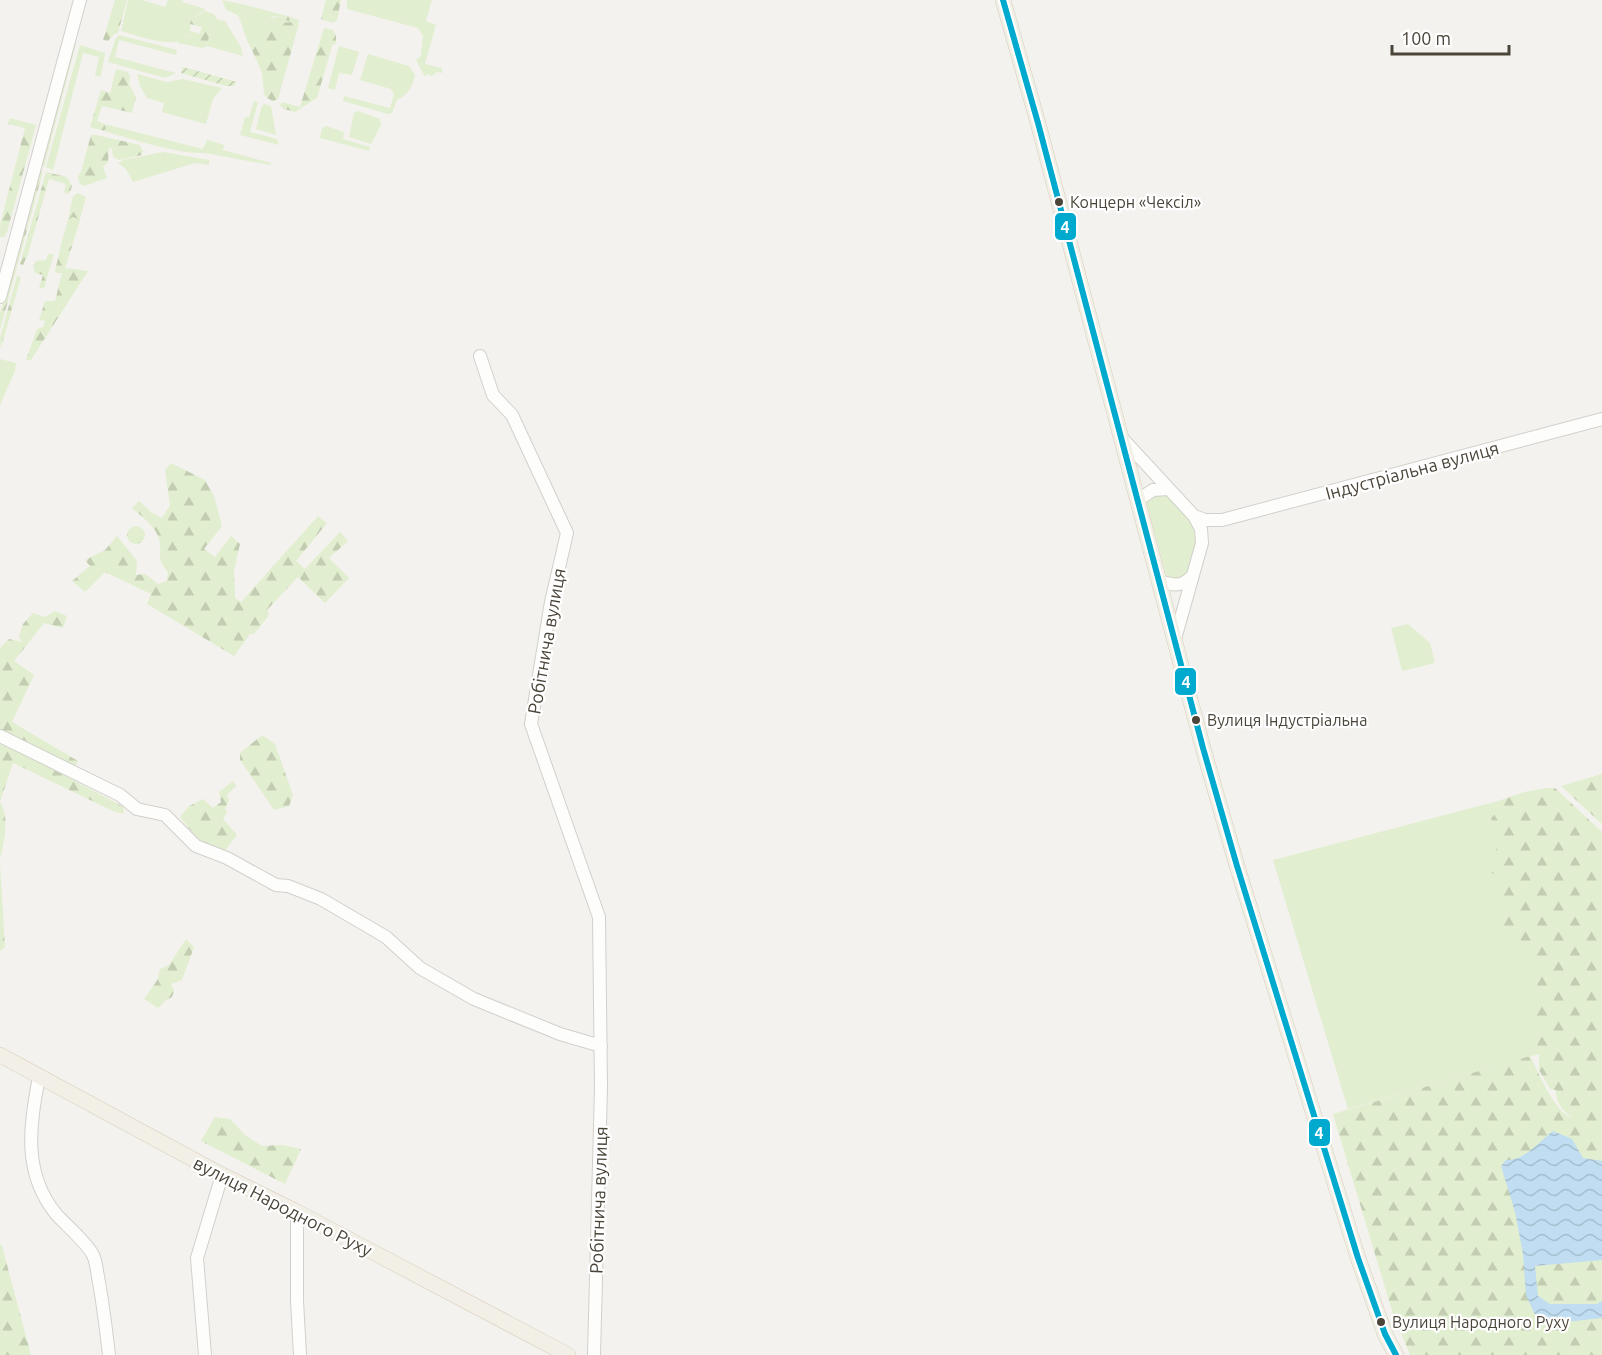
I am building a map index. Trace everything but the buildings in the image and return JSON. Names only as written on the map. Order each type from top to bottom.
[{"type":"main road","points":[[1003,0],[1237,866],[1358,1258],[1385,1334],[1396,1355]]},
{"type":"main road","name":"вулиця Народного Руху","points":[[0,1055],[222,1175],[568,1355]]},
{"type":"main road","points":[[1382,1355],[1385,1334]]},
{"type":"street","points":[[0,297],[80,0]]},
{"type":"street","name":"Робітнича вулиця","points":[[480,356],[493,395],[512,415],[567,533],[551,602],[531,724],[599,917],[601,1046],[594,1355]]},
{"type":"street","name":"Індустріальна вулиця","points":[[1194,516],[1205,520],[1222,520],[1602,419]]},
{"type":"street","points":[[1121,437],[1194,516],[1200,529],[1202,543]]},
{"type":"street","points":[[1138,500],[1153,490],[1168,489]]},
{"type":"street","points":[[1175,639],[1202,543],[1208,532],[1222,520]]},
{"type":"street","points":[[1160,581],[1172,586],[1180,585],[1194,573]]},
{"type":"street","points":[[0,736],[120,795],[136,809],[165,815],[196,846],[227,858],[276,885],[288,886],[321,899],[386,937],[420,968],[474,999],[560,1034],[601,1046]]},
{"type":"street","points":[[39,1077],[29,1143],[32,1163],[54,1212],[94,1255],[109,1355]]},
{"type":"street","points":[[205,1355],[197,1258],[222,1175]]},
{"type":"street","points":[[297,1212],[297,1301],[300,1355]]},
{"type":"green space","points":[[115,0],[127,0],[118,33],[108,41],[103,40]]},
{"type":"green space","points":[[128,0],[142,0],[165,7],[168,0],[183,0],[182,2],[206,9],[191,20],[190,31],[194,32],[186,38],[168,42],[159,41],[121,31]]},
{"type":"green space","points":[[222,0],[246,5],[247,16],[257,12],[257,17],[266,12],[267,16],[273,18],[280,16],[289,21],[291,17],[299,20],[298,27],[291,22],[271,21],[257,30],[259,41],[251,48],[238,15],[226,10]]},
{"type":"green space","points":[[326,0],[341,0],[337,20],[333,23],[321,19]]},
{"type":"green space","points":[[347,0],[432,0],[426,21],[436,25],[425,64],[442,68],[442,73],[437,72],[432,76],[427,74],[425,77],[416,60],[421,56],[423,36],[418,28],[347,9]]},
{"type":"green space","points":[[246,5],[291,17],[289,21],[280,16],[267,17],[266,12],[257,18],[257,12],[247,16]]},
{"type":"green space","points":[[205,11],[214,14],[218,20],[210,31],[207,46],[203,48],[178,43],[177,41],[189,37],[194,32],[200,34],[202,27],[190,24],[191,20]]},
{"type":"green space","points":[[218,20],[225,21],[241,47],[243,56],[207,46],[210,31]]},
{"type":"green space","points":[[291,22],[298,27],[278,99],[273,101],[264,94],[262,73],[251,48],[259,41],[254,37],[261,23]]},
{"type":"green space","points":[[324,28],[333,30],[336,43],[332,46],[317,98],[295,112],[284,109],[280,105],[282,102],[300,107]]},
{"type":"green space","points":[[119,35],[177,50],[176,55],[119,40],[115,57],[176,73],[165,78],[108,62],[115,40]]},
{"type":"green space","points":[[73,44],[76,44],[44,167],[40,165]]},
{"type":"green space","points":[[80,45],[105,53],[101,76],[95,76],[99,57],[83,53],[53,170],[46,167]]},
{"type":"green space","points":[[339,46],[359,52],[352,75],[339,73],[335,90],[328,88]]},
{"type":"green space","points":[[368,54],[409,66],[415,75],[409,90],[397,100],[392,113],[388,114],[343,101],[344,96],[390,108],[394,94],[391,89],[360,80]]},
{"type":"green space","points":[[183,67],[237,82],[234,86],[226,86],[181,73]]},
{"type":"green space","points":[[116,69],[128,72],[130,76],[129,84],[136,97],[132,113],[102,106],[97,121],[104,124],[106,128],[104,131],[90,127],[101,90],[110,93]]},
{"type":"green space","points":[[137,74],[167,82],[183,79],[222,88],[213,99],[206,124],[162,112],[164,103],[147,98],[140,86]]},
{"type":"green space","points":[[254,101],[258,102],[250,132],[277,139],[279,145],[240,135],[245,117],[249,117]]},
{"type":"green space","points":[[264,104],[271,106],[276,135],[256,129]]},
{"type":"green space","points":[[358,111],[380,119],[381,125],[371,144],[349,137],[354,113]]},
{"type":"green space","points":[[10,118],[36,125],[7,232],[4,237],[0,237],[0,225],[25,128],[8,124]]},
{"type":"green space","points":[[104,124],[203,149],[207,140],[224,145],[223,150],[271,163],[270,165],[168,149],[104,131],[106,128]]},
{"type":"green space","points":[[326,126],[344,132],[343,139],[370,147],[369,151],[320,138],[322,128]]},
{"type":"green space","points":[[91,135],[140,145],[142,155],[119,160],[113,157],[112,149],[109,147],[108,162],[103,167],[107,178],[84,186],[79,183],[78,176]]},
{"type":"green space","points":[[163,152],[209,160],[209,165],[195,163],[133,182],[126,169],[118,163]]},
{"type":"green space","points":[[40,170],[43,171],[0,330],[0,313]]},
{"type":"green space","points":[[46,172],[67,177],[72,186],[67,194],[64,192],[66,184],[49,179],[23,265],[20,264]]},
{"type":"green space","points":[[78,193],[86,197],[79,223],[78,219],[73,217],[68,220],[73,196]]},
{"type":"green space","points":[[73,217],[78,219],[79,223],[72,246],[62,241],[68,220]]},
{"type":"green space","points":[[62,241],[72,246],[65,268],[88,271],[31,360],[26,360],[37,329],[43,327],[45,321],[39,320],[45,301],[55,301],[62,273],[55,271]]},
{"type":"green space","points":[[48,254],[54,254],[44,288],[39,288],[43,275],[35,273],[33,266],[36,261],[46,260]]},
{"type":"green space","points":[[17,276],[21,277],[1,348],[0,338]]},
{"type":"green space","points":[[0,359],[16,363],[15,371],[0,405]]},
{"type":"green space","points":[[171,463],[205,480],[214,496],[222,526],[204,549],[215,557],[231,536],[240,544],[234,571],[235,598],[241,602],[318,516],[327,523],[296,561],[305,569],[340,532],[348,541],[329,558],[349,578],[325,603],[298,577],[267,610],[269,615],[254,634],[250,634],[234,656],[147,604],[151,594],[105,572],[85,592],[72,581],[90,566],[85,560],[105,550],[117,536],[137,561],[136,575],[145,574],[158,584],[167,581],[168,572],[161,562],[160,541],[156,532],[132,508],[139,501],[162,518],[170,505],[165,470]]},
{"type":"green space","points":[[1165,494],[1186,513],[1196,534],[1193,562],[1188,572],[1179,581],[1167,578],[1146,502],[1153,495]]},
{"type":"green space","points":[[132,526],[140,526],[145,531],[143,542],[132,544],[127,539],[127,531]]},
{"type":"green space","points":[[55,611],[67,616],[63,628],[44,623],[14,661],[34,675],[12,722],[78,761],[74,768],[0,731],[0,648],[9,639],[22,642],[19,636],[23,624],[33,613],[45,617]]},
{"type":"green space","points":[[1408,624],[1430,643],[1435,663],[1402,671],[1391,628]]},
{"type":"green space","points":[[262,735],[275,744],[293,795],[289,806],[274,810],[240,760],[240,753]]},
{"type":"green space","points":[[0,744],[16,750],[124,807],[123,814],[13,763],[0,802]]},
{"type":"green space","points":[[1602,774],[1602,824],[1561,786]]},
{"type":"green space","points":[[233,781],[236,786],[227,795],[229,801],[223,819],[237,835],[223,853],[197,838],[180,817],[189,806],[203,799],[213,808],[221,802],[219,792]]},
{"type":"green space","points":[[1555,788],[1602,832],[1602,1355],[1410,1355],[1393,1314],[1333,1114],[1530,1056],[1554,1101],[1566,1115],[1572,1118],[1560,1106],[1556,1090],[1550,1089],[1539,1070],[1539,1054],[1531,1010],[1538,988],[1526,948],[1514,932],[1494,926],[1496,922],[1507,919],[1509,914],[1498,903],[1493,888],[1499,881],[1498,875],[1491,873],[1489,856],[1496,855],[1497,835],[1491,818],[1500,809],[1498,801],[1524,792]]},
{"type":"green space","points":[[1498,801],[1560,1048],[1348,1109],[1273,860]]},
{"type":"green space","points":[[0,802],[5,822],[0,859]]},
{"type":"green space","points":[[0,863],[5,947],[0,951]]},
{"type":"green space","points":[[186,939],[194,947],[182,980],[171,984],[174,991],[172,997],[158,1008],[144,999],[158,979],[160,969],[169,965]]},
{"type":"green space","points":[[215,1117],[230,1119],[245,1135],[262,1146],[282,1145],[301,1149],[285,1184],[201,1141]]},
{"type":"green space","points":[[0,1244],[2,1246],[31,1355],[0,1355]]},
{"type":"water","points":[[1553,1131],[1572,1139],[1583,1158],[1602,1161],[1602,1260],[1535,1266],[1538,1296],[1550,1304],[1597,1304],[1602,1301],[1602,1318],[1547,1324],[1534,1313],[1526,1295],[1523,1254],[1515,1212],[1501,1166],[1506,1160],[1520,1157],[1531,1150]]},
{"type":"transit line","name":"4","points":[[1003,0],[1038,123],[1203,748],[1237,866],[1358,1258],[1385,1334],[1396,1355]]},
{"type":"place","name":"Концерн «Чексіл»","points":[[1059,202]]},
{"type":"place","name":"Вулиця Індустріальна","points":[[1196,720]]},
{"type":"place","name":"Вулиця Народного Руху","points":[[1381,1322]]}]
